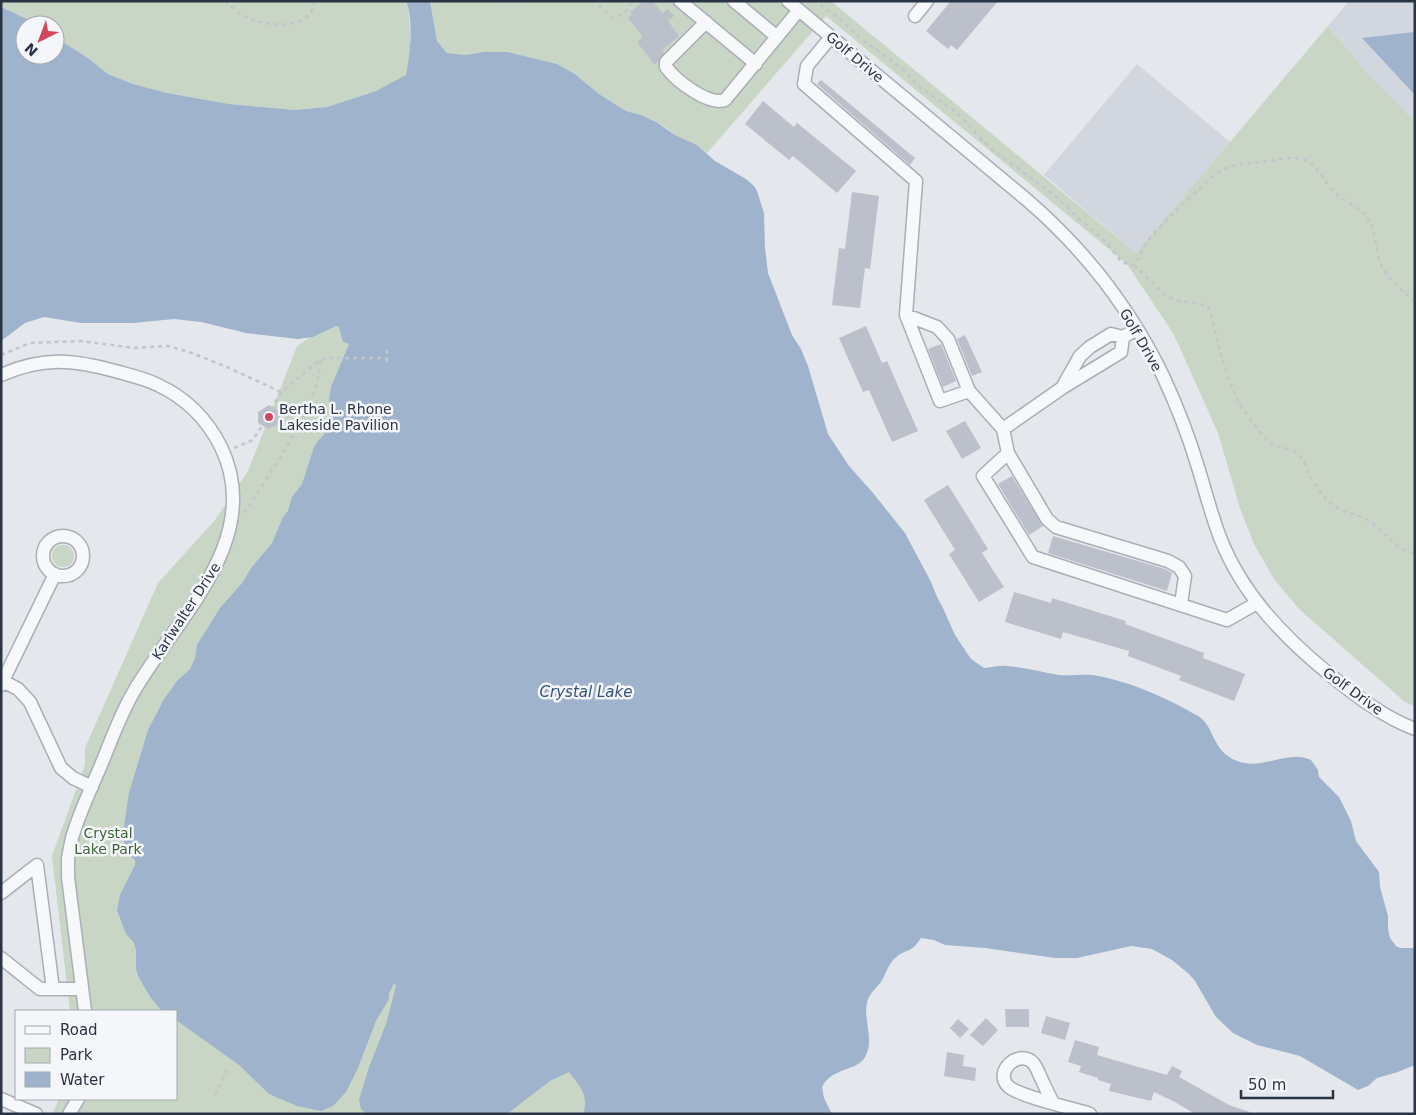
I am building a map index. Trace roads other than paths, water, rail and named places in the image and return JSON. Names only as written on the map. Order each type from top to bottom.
[{"type":"street","points":[[680,1],[756,64]]},
{"type":"street","points":[[734,1],[776,36]]},
{"type":"street","points":[[915,16],[927,1]]},
{"type":"street","points":[[706,22],[666,62],[666,67],[690,88],[710,100],[719,102],[725,100],[756,64],[796,5]]},
{"type":"street","name":"Golf Drive","points":[[796,5],[1050,221],[1094,267],[1137,329],[1162,374],[1191,445],[1224,548],[1257,603],[1296,646],[1342,684],[1384,714],[1415,729]]},
{"type":"street","points":[[832,37],[807,66],[804,84],[916,181],[906,315],[940,401],[969,391]]},
{"type":"street","points":[[906,315],[937,327],[948,339],[969,391],[1003,429],[1008,453],[1048,518],[1056,527],[1168,561],[1179,567],[1185,576],[1181,604]]},
{"type":"street","points":[[1062,388],[1080,356],[1090,347],[1111,334],[1123,337],[1137,329]]},
{"type":"street","points":[[1003,429],[1062,388],[1121,352],[1123,337]]},
{"type":"street","name":"Karlwalter Drive","points":[[1,375],[34,363],[66,361],[91,364],[143,379],[169,391],[192,408],[212,431],[224,453],[231,482],[233,507],[229,532],[221,556],[209,578],[131,696],[92,786],[69,848],[68,867],[84,1010]]},
{"type":"street","points":[[1008,453],[983,476],[1033,557],[1227,620],[1257,603]]},
{"type":"street","points":[[55,574],[2,682],[22,693],[30,702],[56,761],[61,768],[73,778],[92,786]]},
{"type":"street","points":[[1,893],[37,865],[53,989]]},
{"type":"street","points":[[1,958],[40,990],[82,989]]},
{"type":"street","points":[[1,1099],[36,1114]]},
{"type":"street","points":[[69,1114],[77,1100]]},
{"type":"street","points":[[1053,1103],[1090,1114]]},
{"type":"water","name":"Crystal Lake","points":[[406,1],[430,1],[437,41],[447,53],[466,55],[483,52],[508,52],[557,64],[575,74],[599,94],[626,111],[656,122],[675,135],[697,145],[715,161],[746,179],[754,186],[764,213],[768,273],[792,335],[801,349],[808,366],[828,434],[849,466],[905,533],[931,582],[955,635],[971,659],[984,668],[1019,667],[1059,675],[1093,675],[1120,681],[1147,691],[1198,716],[1208,726],[1222,751],[1237,761],[1256,764],[1293,757],[1311,760],[1318,770],[1319,777],[1339,797],[1351,821],[1356,841],[1379,872],[1380,887],[1388,916],[1390,938],[1400,948],[1415,948],[1415,1065],[1377,1078],[1368,1086],[1358,1090],[1300,1056],[1257,1045],[1233,1033],[1216,1017],[1189,974],[1172,960],[1152,949],[1131,946],[1077,958],[1055,958],[985,948],[945,945],[934,940],[921,938],[911,949],[894,959],[881,982],[869,997],[866,1011],[869,1042],[865,1057],[857,1065],[832,1076],[822,1087],[824,1098],[832,1114],[583,1114],[585,1108],[584,1096],[580,1086],[569,1072],[550,1081],[507,1114],[367,1114],[361,1109],[359,1100],[369,1067],[386,1024],[396,986],[394,983],[389,999],[376,1021],[358,1068],[346,1092],[333,1106],[321,1111],[297,1106],[269,1094],[239,1065],[178,1021],[178,1010],[161,1010],[151,998],[139,978],[136,969],[134,943],[126,934],[117,910],[120,895],[135,865],[135,860],[125,850],[123,833],[129,793],[148,730],[164,699],[177,681],[190,669],[195,658],[197,645],[220,608],[243,582],[251,568],[272,543],[283,517],[288,511],[292,497],[302,484],[314,447],[330,428],[329,401],[331,387],[349,344],[343,342],[339,327],[336,326],[313,337],[298,339],[246,333],[201,322],[174,319],[133,323],[81,323],[44,317],[25,323],[1,341],[1,7],[18,15],[15,15],[15,65],[65,65],[65,43],[108,74],[133,84],[167,93],[229,104],[295,110],[327,107],[376,91],[406,75],[410,48],[410,18]]},
{"type":"water","points":[[1415,32],[1415,95],[1362,38]]},
{"type":"place","name":"Bertha L. Rhone Lakeside Pavilion","points":[[269,417]]},
{"type":"park label","name":"Crystal Lake Park","points":[[108,842]]}]
